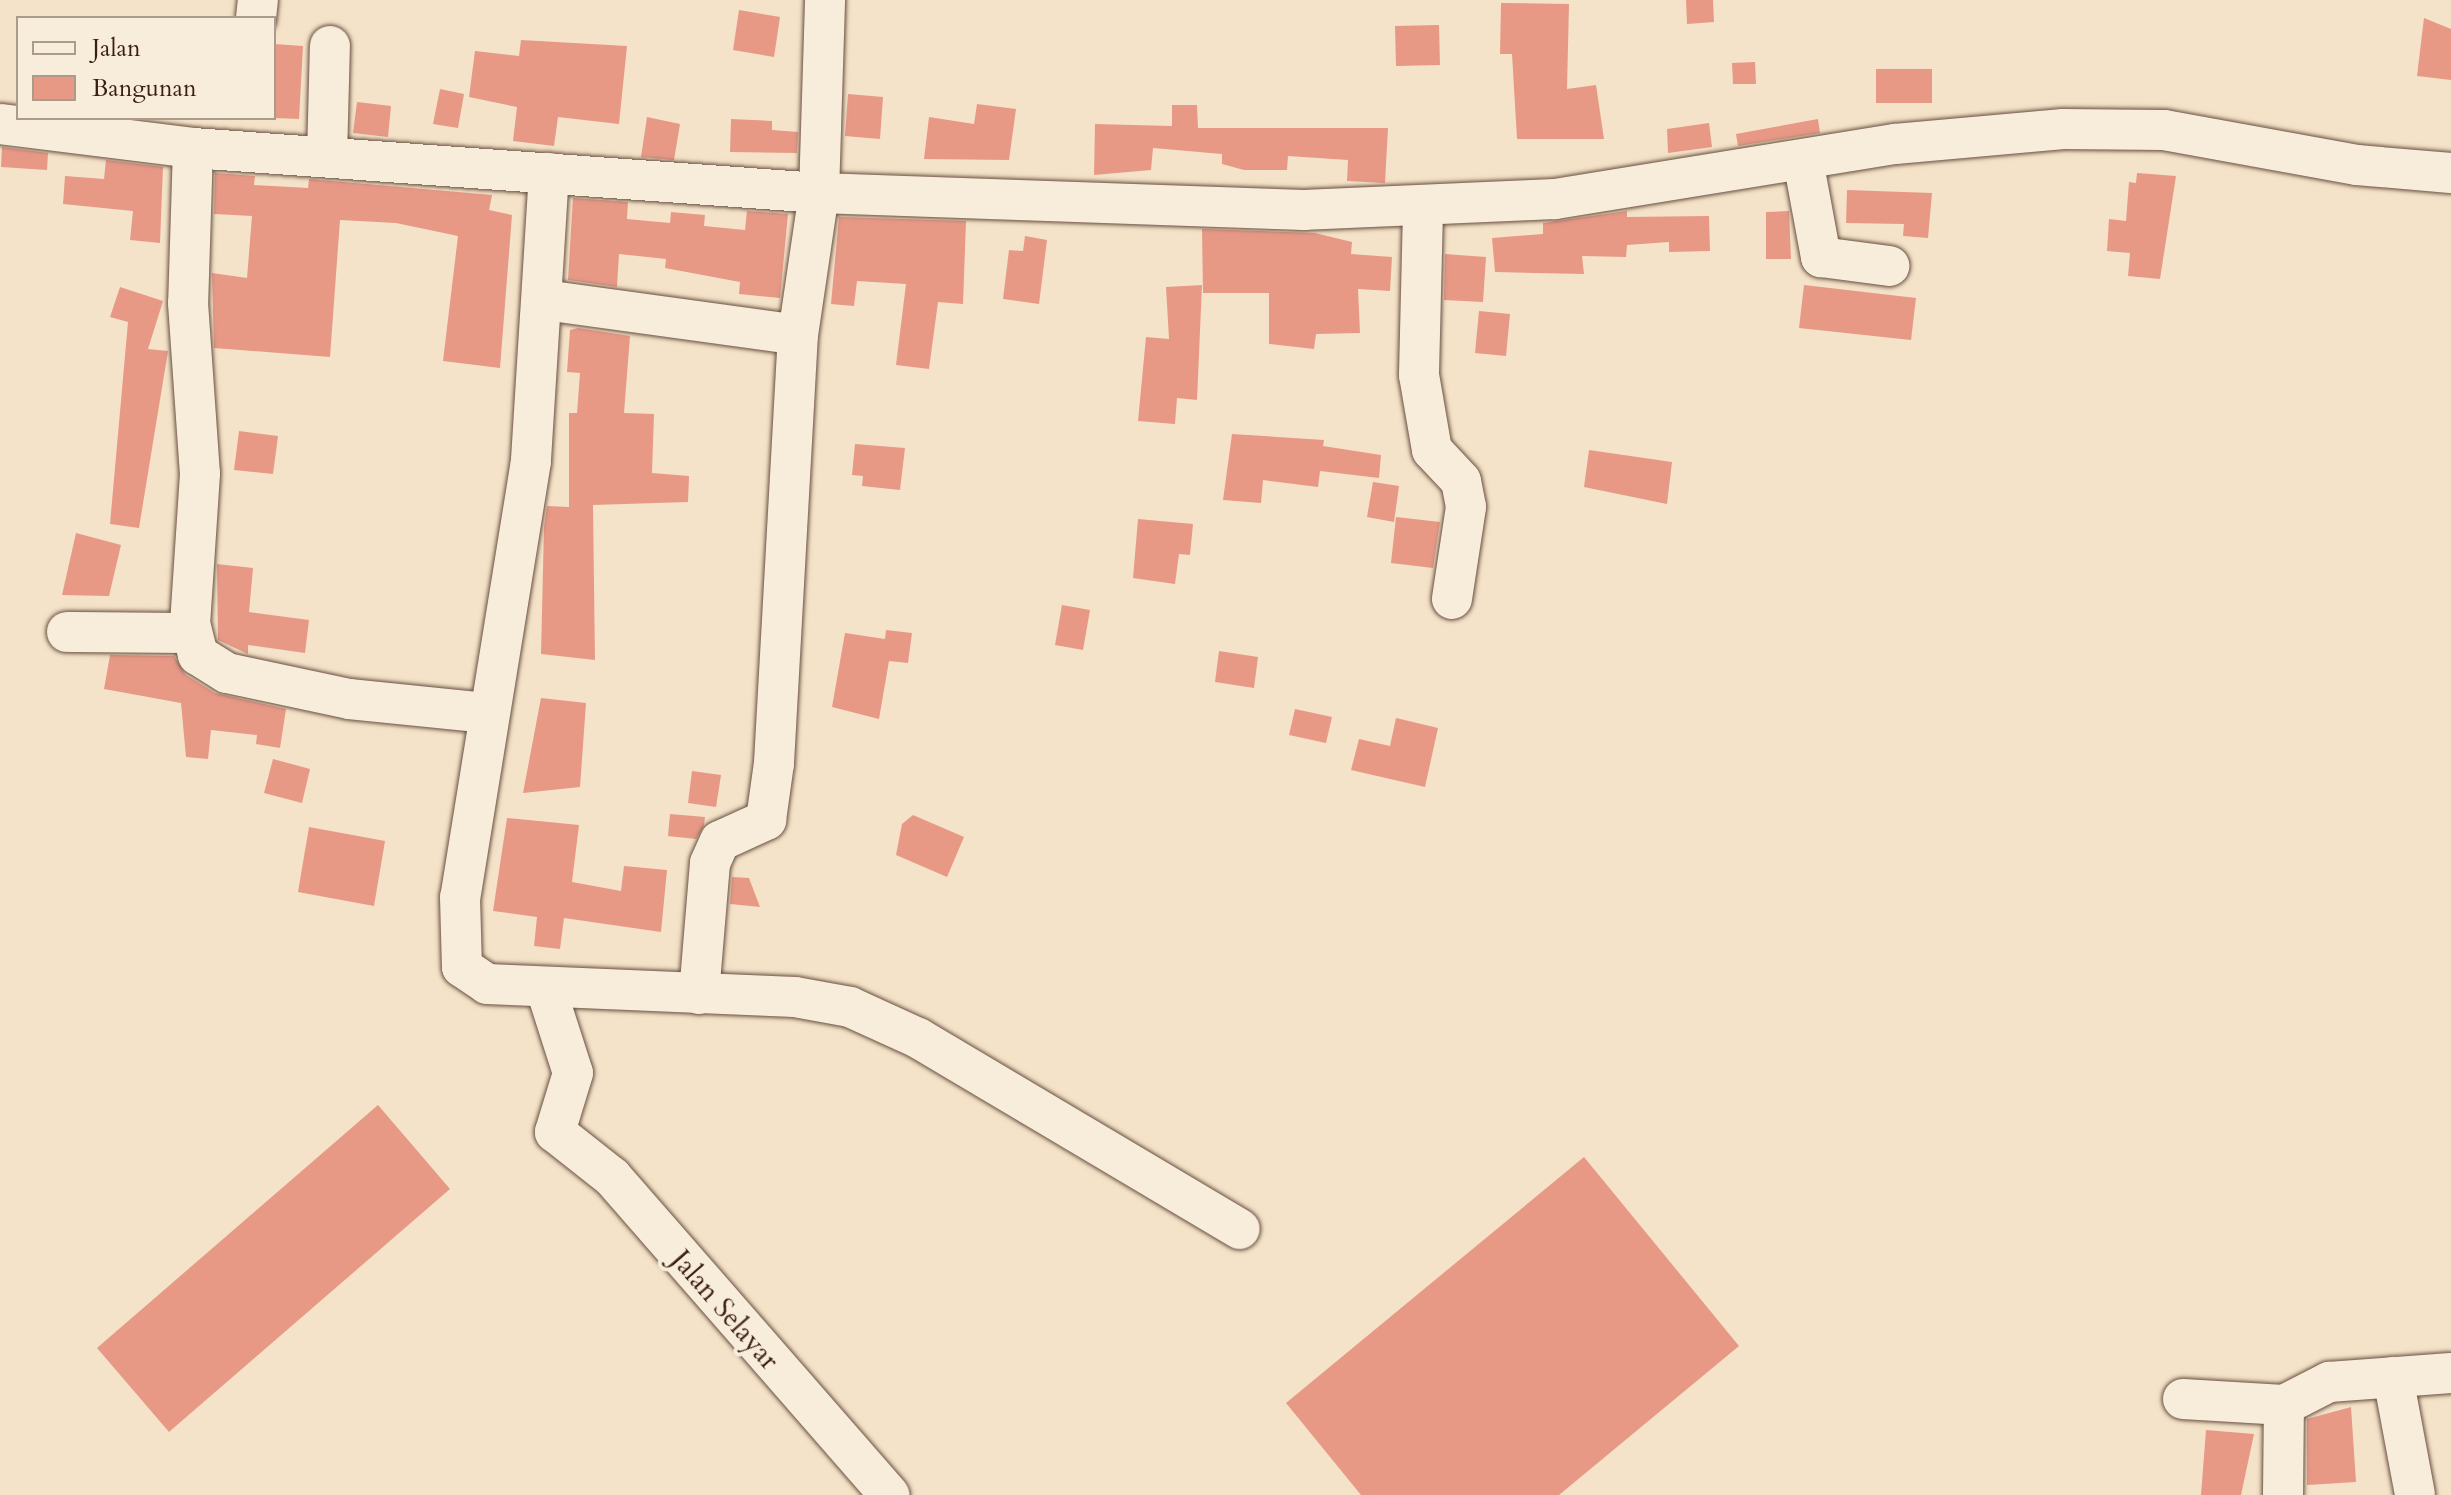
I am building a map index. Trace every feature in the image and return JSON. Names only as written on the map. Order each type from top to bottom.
[{"type":"street","points":[[699,994],[710,863],[720,841],[766,820],[782,676],[798,335],[819,193],[825,0]]},
{"type":"street","points":[[327,157],[330,46]]},
{"type":"street","points":[[0,124],[193,148],[246,134],[327,157],[819,193],[1423,210],[1555,199],[1803,160],[1997,134],[2127,128],[2451,173]]},
{"type":"street","points":[[193,148],[188,303],[200,474],[192,633],[198,655],[227,673],[349,699],[488,713]]},
{"type":"street","points":[[1803,160],[1821,257],[1889,266]]},
{"type":"street","points":[[549,173],[544,300],[515,579],[488,713],[457,950],[462,967],[487,984],[546,989],[795,997],[871,1015],[1240,1229]]},
{"type":"street","points":[[1423,210],[1419,375],[1432,450],[1461,481],[1466,507],[1452,599]]},
{"type":"street","points":[[544,300],[798,335]]},
{"type":"street","points":[[67,632],[192,633]]},
{"type":"street","name":"Jalan Selayar","points":[[546,989],[573,1073],[555,1132],[612,1177],[889,1495]]},
{"type":"street","points":[[2183,1399],[2284,1405],[2329,1382],[2451,1373]]},
{"type":"street","points":[[2393,1377],[2415,1495]]},
{"type":"street","points":[[2283,1495],[2284,1405]]},
{"type":"building","points":[[1686,0],[1713,0],[1714,22],[1687,24]]},
{"type":"building","points":[[1501,3],[1569,4],[1567,89],[1596,85],[1604,139],[1517,139],[1512,54],[1500,54]]},
{"type":"building","points":[[739,10],[780,17],[774,57],[733,50]]},
{"type":"building","points":[[2424,18],[2451,29],[2451,80],[2417,76]]},
{"type":"building","points":[[1439,25],[1440,65],[1396,66],[1395,26]]},
{"type":"building","points":[[521,40],[627,46],[619,124],[558,117],[554,146],[513,141],[517,107],[469,97],[475,51],[519,56]]},
{"type":"building","points":[[276,44],[303,46],[299,119],[276,118]]},
{"type":"building","points":[[1755,62],[1756,84],[1733,84],[1732,63]]},
{"type":"building","points":[[1876,69],[1932,69],[1932,103],[1876,103]]},
{"type":"building","points":[[440,89],[464,94],[458,128],[433,124]]},
{"type":"building","points":[[848,94],[883,97],[880,139],[845,136]]},
{"type":"building","points":[[357,102],[391,106],[388,137],[353,133]]},
{"type":"building","points":[[977,104],[1016,109],[1009,160],[924,159],[929,117],[974,124]]},
{"type":"building","points":[[1172,105],[1197,105],[1198,128],[1388,128],[1385,183],[1347,181],[1348,160],[1288,156],[1287,170],[1244,170],[1222,164],[1222,154],[1153,148],[1151,170],[1094,175],[1095,124],[1172,126]]},
{"type":"building","points":[[647,117],[680,124],[674,160],[641,157]]},
{"type":"building","points":[[731,119],[772,121],[772,130],[798,132],[797,153],[730,152]]},
{"type":"building","points":[[1818,119],[1820,133],[1738,146],[1736,134]]},
{"type":"building","points":[[1709,123],[1712,147],[1668,153],[1667,129]]},
{"type":"building","points":[[2,147],[48,153],[47,170],[1,167]]},
{"type":"building","points":[[106,160],[163,167],[160,243],[130,240],[133,211],[63,204],[65,176],[104,179]]},
{"type":"building","points":[[215,173],[255,176],[254,185],[308,188],[309,179],[492,195],[489,210],[512,215],[500,368],[443,361],[458,236],[396,223],[340,220],[330,357],[214,348],[212,273],[247,278],[252,216],[214,214]]},
{"type":"building","points":[[2137,173],[2176,176],[2160,279],[2128,276],[2130,253],[2107,251],[2109,219],[2126,221],[2129,182],[2136,183]]},
{"type":"building","points":[[1847,190],[1932,193],[1928,238],[1903,236],[1904,224],[1846,223]]},
{"type":"building","points":[[573,198],[628,202],[627,219],[670,223],[671,212],[705,215],[704,226],[745,230],[747,211],[788,214],[780,298],[739,294],[740,282],[665,268],[666,259],[619,254],[617,287],[568,280]]},
{"type":"building","points":[[1627,211],[1627,217],[1709,216],[1710,251],[1669,252],[1669,242],[1627,245],[1626,257],[1582,256],[1584,274],[1495,272],[1492,238],[1543,234],[1543,223]]},
{"type":"building","points":[[1789,211],[1791,259],[1766,259],[1766,212]]},
{"type":"building","points":[[839,217],[966,221],[963,304],[938,302],[929,369],[896,365],[906,284],[857,281],[854,306],[831,304]]},
{"type":"building","points":[[1202,229],[1315,233],[1352,242],[1351,254],[1392,257],[1390,291],[1358,289],[1360,333],[1316,334],[1314,349],[1269,344],[1269,293],[1203,293]]},
{"type":"building","points":[[1025,236],[1047,240],[1039,304],[1003,299],[1009,250],[1023,251]]},
{"type":"building","points":[[1445,254],[1486,257],[1483,302],[1444,300]]},
{"type":"building","points":[[1202,285],[1197,400],[1177,398],[1175,424],[1138,421],[1146,337],[1169,339],[1166,287]]},
{"type":"building","points":[[1804,285],[1916,298],[1911,340],[1799,328]]},
{"type":"building","points":[[120,287],[163,301],[148,349],[168,351],[139,528],[110,524],[128,322],[110,317]]},
{"type":"building","points":[[1479,311],[1510,314],[1506,356],[1475,353]]},
{"type":"building","points":[[578,328],[630,336],[624,413],[654,414],[652,473],[689,476],[688,502],[593,505],[595,660],[541,654],[544,527],[547,506],[569,507],[569,413],[577,413],[580,373],[567,372],[570,330]]},
{"type":"building","points":[[239,431],[278,436],[273,474],[234,470]]},
{"type":"building","points":[[1232,434],[1324,440],[1323,446],[1381,455],[1379,478],[1320,471],[1318,487],[1263,480],[1261,503],[1223,500]]},
{"type":"building","points":[[855,444],[905,448],[900,490],[862,486],[863,476],[852,475]]},
{"type":"building","points":[[1589,450],[1672,462],[1667,504],[1584,487]]},
{"type":"building","points":[[1373,482],[1399,486],[1394,522],[1367,517]]},
{"type":"building","points":[[1396,517],[1440,522],[1433,568],[1391,563]]},
{"type":"building","points":[[1138,519],[1193,524],[1190,555],[1179,554],[1175,584],[1133,578]]},
{"type":"building","points":[[76,533],[121,545],[109,596],[62,595]]},
{"type":"building","points":[[217,564],[253,568],[249,612],[309,620],[305,653],[248,645],[248,654],[218,640]]},
{"type":"building","points":[[1062,605],[1090,610],[1083,650],[1055,645]]},
{"type":"building","points":[[886,630],[912,633],[908,663],[889,661],[879,719],[832,707],[845,633],[885,639]]},
{"type":"building","points":[[1219,651],[1258,657],[1254,688],[1215,682]]},
{"type":"building","points":[[110,655],[174,656],[186,675],[215,693],[286,709],[280,748],[256,744],[257,735],[211,730],[208,759],[186,757],[181,703],[104,689]]},
{"type":"building","points":[[541,698],[586,703],[580,787],[523,793]]},
{"type":"building","points":[[1295,709],[1332,717],[1326,743],[1289,735]]},
{"type":"building","points":[[1396,718],[1438,728],[1425,787],[1351,770],[1359,739],[1390,746]]},
{"type":"building","points":[[273,759],[310,769],[302,803],[264,793]]},
{"type":"building","points":[[692,771],[721,775],[716,807],[688,803]]},
{"type":"building","points":[[670,814],[705,817],[704,826],[696,839],[668,836]]},
{"type":"building","points":[[913,815],[964,837],[947,877],[896,855],[902,824]]},
{"type":"building","points":[[507,818],[579,825],[572,882],[621,891],[624,866],[667,870],[661,932],[564,918],[560,949],[534,946],[537,917],[493,911]]},
{"type":"building","points":[[309,827],[385,841],[374,906],[298,892]]},
{"type":"building","points":[[732,877],[749,878],[760,907],[730,904]]},
{"type":"building","points":[[378,1105],[450,1189],[169,1432],[97,1348]]},
{"type":"building","points":[[1584,1157],[1739,1346],[1559,1495],[1361,1495],[1286,1403]]},
{"type":"building","points":[[2351,1407],[2356,1482],[2307,1485],[2307,1419]]},
{"type":"building","points":[[2206,1430],[2254,1434],[2241,1495],[2201,1495]]}]
